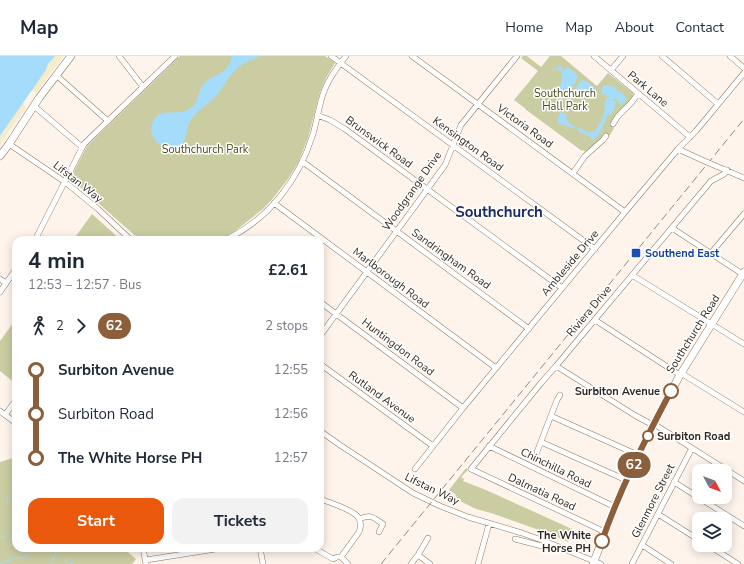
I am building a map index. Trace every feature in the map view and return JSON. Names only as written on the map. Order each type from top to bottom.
[{"type":"main road","points":[[0,156],[56,75],[71,56]]},
{"type":"main road","name":"Southchurch Road","points":[[596,563],[614,508],[653,425],[681,374],[744,274]]},
{"type":"street","points":[[119,56],[143,87]]},
{"type":"street","points":[[37,236],[84,144],[175,56]]},
{"type":"street","name":"Kensington Road","points":[[331,56],[595,248]]},
{"type":"street","points":[[232,236],[250,224],[274,203],[293,179],[303,162],[313,135],[321,100],[328,82],[346,56]]},
{"type":"street","name":"Victoria Road","points":[[412,56],[625,212]]},
{"type":"street","name":"Woodgrange Drive","points":[[324,330],[445,165],[461,125],[517,56]]},
{"type":"street","name":"Park Lane","points":[[594,56],[690,137]]},
{"type":"street","points":[[611,70],[623,56]]},
{"type":"street","points":[[662,56],[718,104]]},
{"type":"street","points":[[730,56],[744,68]]},
{"type":"street","name":"Ambleside Drive","points":[[415,469],[463,408],[678,148],[690,137],[744,73]]},
{"type":"street","points":[[56,75],[108,120]]},
{"type":"street","points":[[613,124],[618,116],[638,94]]},
{"type":"street","points":[[34,106],[82,147]]},
{"type":"street","name":"Brunswick Road","points":[[318,115],[345,129],[562,288]]},
{"type":"street","points":[[572,173],[585,156],[606,136]]},
{"type":"street","name":"Lifstan Way","points":[[9,144],[65,182],[98,209],[127,236]]},
{"type":"street","points":[[678,148],[744,178]]},
{"type":"street","name":"Sandringham Road","points":[[303,162],[529,328]]},
{"type":"street","name":"Riviera Drive","points":[[471,469],[711,180],[724,174],[727,170]]},
{"type":"street","name":"Marlborough Road","points":[[274,203],[318,236]]},
{"type":"street","points":[[710,253],[744,214]]},
{"type":"street","points":[[672,228],[744,274]]},
{"type":"street","name":"Marlborough Road","points":[[324,240],[496,368]]},
{"type":"street","points":[[0,292],[12,275]]},
{"type":"street","points":[[632,275],[744,344]]},
{"type":"street","points":[[0,279],[6,284]]},
{"type":"street","name":"Huntingdon Road","points":[[324,305],[463,408]]},
{"type":"street","points":[[595,320],[744,412]]},
{"type":"street","points":[[556,366],[744,481]]},
{"type":"street","name":"Rutland Avenue","points":[[324,367],[433,446]]},
{"type":"street","points":[[537,452],[559,398]]},
{"type":"street","points":[[5,415],[12,405]]},
{"type":"street","points":[[0,411],[12,420]]},
{"type":"street","points":[[551,416],[638,455]]},
{"type":"street","name":"Lifstan Way","points":[[324,434],[413,493],[440,506],[468,517],[547,542],[596,563]]},
{"type":"street","points":[[541,442],[626,480]]},
{"type":"street","name":"Chinchilla Road","points":[[489,446],[614,508]]},
{"type":"street","name":"Glenmore Street","points":[[632,564],[692,448]]},
{"type":"street","name":"Dalmatia Road","points":[[471,469],[605,532]]},
{"type":"street","points":[[674,482],[744,526]]},
{"type":"street","points":[[319,552],[333,562],[337,557],[341,557],[359,532],[360,524],[358,516],[352,512],[324,501]]},
{"type":"street","points":[[658,514],[692,536]]},
{"type":"street","points":[[359,519],[368,516],[383,524],[379,532]]},
{"type":"street","points":[[478,564],[489,524]]},
{"type":"street","points":[[411,564],[428,538]]},
{"type":"street","name":"Lifstan Way","points":[[515,539],[542,546],[545,546],[547,542]]},
{"type":"street","points":[[642,546],[671,564]]},
{"type":"street","points":[[144,552],[146,562],[200,552]]},
{"type":"street","points":[[261,552],[263,564]]},
{"type":"street","points":[[719,552],[738,564]]},
{"type":"street","points":[[418,555],[430,564]]},
{"type":"street","points":[[341,557],[348,564]]},
{"type":"green space","name":"Southchurch Park","points":[[180,56],[325,56],[335,63],[320,92],[308,138],[298,163],[288,179],[264,208],[234,232],[226,236],[135,236],[71,179],[87,146]]},
{"type":"green space","name":"Southchurch Hall Park","points":[[523,56],[527,56],[541,67],[550,56],[561,56],[597,86],[608,73],[633,93],[633,97],[610,124],[614,128],[610,135],[606,134],[587,153],[583,150],[582,151],[514,100],[538,71],[521,58]]},
{"type":"green space","points":[[92,214],[117,236],[76,236]]},
{"type":"green space","points":[[12,324],[12,381],[0,371],[0,341]]},
{"type":"green space","points":[[12,458],[12,552],[128,552],[136,559],[132,564],[0,564],[0,462]]},
{"type":"green space","points":[[466,468],[468,470],[461,477],[464,479],[463,481],[572,529],[568,542],[553,535],[476,509],[458,500],[455,494],[449,490]]},
{"type":"sand","points":[[0,56],[63,56],[36,93],[33,90],[31,92],[29,90],[22,101],[26,107],[0,145]]},
{"type":"water","points":[[0,56],[55,56],[48,64],[46,70],[0,136]]},
{"type":"water","points":[[232,56],[261,56],[252,59],[235,70],[214,98],[192,117],[184,141],[178,148],[165,148],[159,144],[151,132],[152,124],[156,117],[163,113],[180,112],[192,108],[203,85],[227,68]]},
{"type":"water","points":[[558,66],[563,67],[561,69],[563,70],[566,68],[571,69],[577,75],[576,81],[568,95],[566,92],[559,89],[562,80],[562,71],[556,69],[551,71],[558,68]]},
{"type":"water","points":[[582,80],[593,86],[597,92],[596,95],[593,96],[586,94],[577,96],[573,94]]},
{"type":"water","points":[[606,85],[615,88],[624,95],[626,99],[621,105],[616,99],[612,99],[616,102],[614,107],[615,109],[610,115],[607,116],[600,133],[593,140],[589,136],[578,131],[578,129],[580,128],[590,133],[591,131],[595,131],[602,120],[601,119],[604,115],[605,109],[604,104],[609,97],[601,92],[603,86]]},
{"type":"water","points":[[561,112],[567,115],[566,118],[568,122],[577,129],[557,122]]},
{"type":"waterway","points":[[7,505],[8,498],[12,492]]},
{"type":"waterway","points":[[0,538],[7,536],[12,532]]},
{"type":"waterway","points":[[0,564],[15,558],[24,557],[27,552]]},
{"type":"waterway","points":[[51,564],[56,552]]},
{"type":"waterway","points":[[65,560],[73,564]]},
{"type":"railway","points":[[381,564],[744,119]]},
{"type":"bus line","name":"62","points":[[602,541],[626,480],[671,391]]},
{"type":"place","name":"Southend East","points":[[636,253]]},
{"type":"place","name":"Surbiton Avenue","points":[[671,391]]},
{"type":"place","name":"Surbiton Road","points":[[648,436]]},
{"type":"place","name":"The White Horse PH","points":[[602,541]]},
{"type":"district","name":"Southchurch","points":[[499,212]]}]
